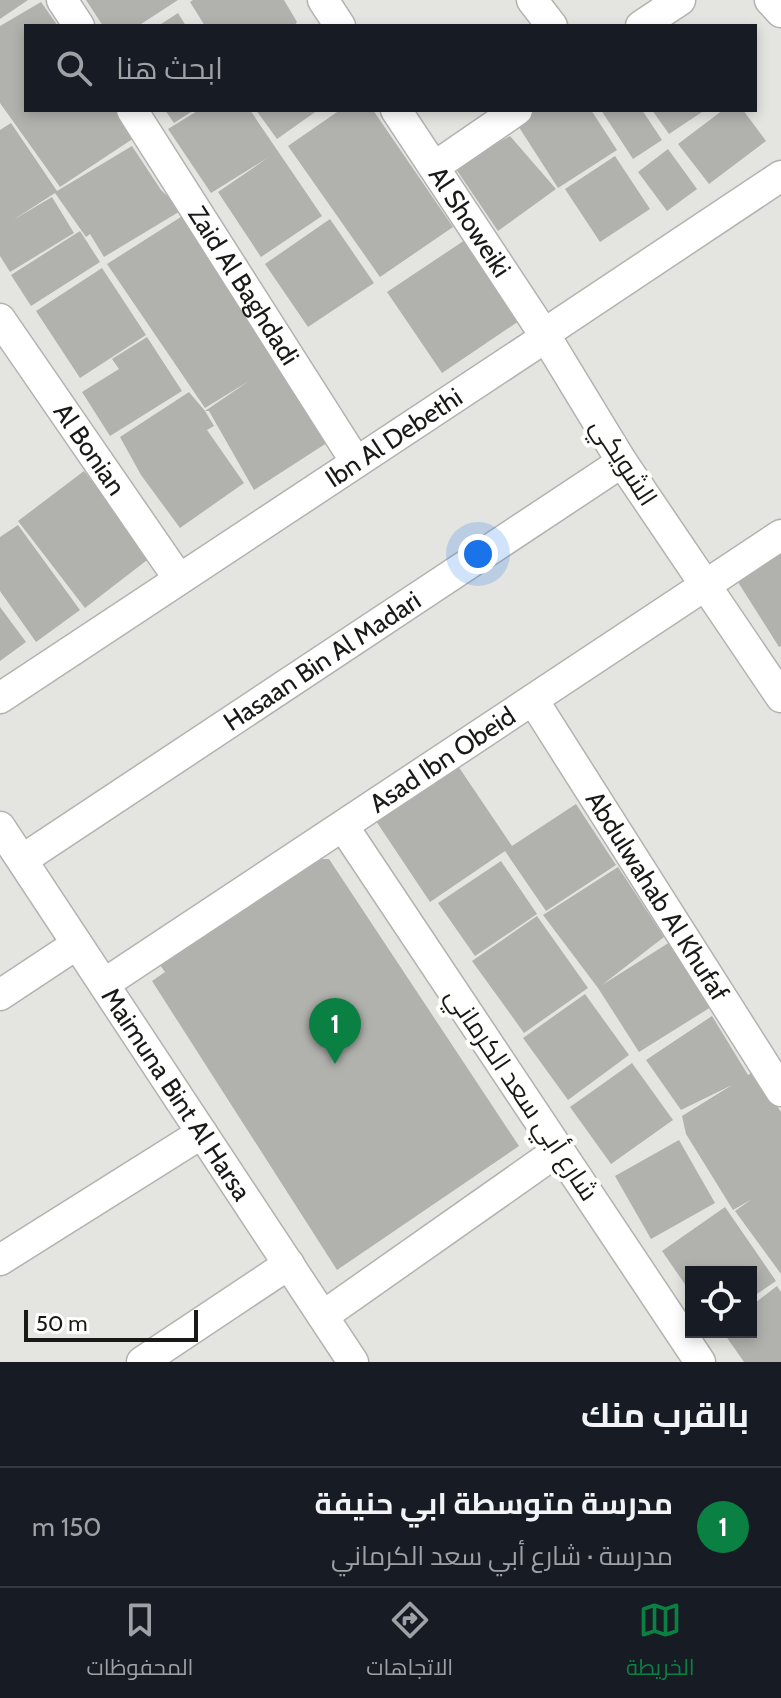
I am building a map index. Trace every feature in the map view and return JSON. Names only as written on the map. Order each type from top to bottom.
[{"type":"street","points":[[62,0],[78,24]]},
{"type":"street","points":[[323,0],[339,24]]},
{"type":"street","points":[[532,0],[550,24]]},
{"type":"street","points":[[644,24],[680,0]]},
{"type":"street","points":[[770,0],[781,12]]},
{"type":"street","name":"Zaid Al Baghdadi","points":[[133,112],[356,462]]},
{"type":"street","name":"Al Showeiki","points":[[397,112],[545,335]]},
{"type":"street","points":[[434,167],[514,112]]},
{"type":"street","name":"Ibn Al Debethi","points":[[0,698],[781,176]]},
{"type":"street","name":"Al Bonian","points":[[0,319],[179,579]]},
{"type":"street","name":"الشويكي","points":[[545,335],[622,462],[706,584]]},
{"type":"street","name":"Hasaan Bin Al Madari","points":[[22,860],[622,462]]},
{"type":"street","name":"Asad Ibn Obeid","points":[[104,984],[781,535]]},
{"type":"street","points":[[706,584],[781,697]]},
{"type":"street","name":"Abdulwahab Al Khufaf","points":[[533,700],[781,1091]]},
{"type":"street","name":"شارع أبي سعد الكرماني","points":[[343,826],[700,1362]]},
{"type":"street","name":"Maimuna Bint Al Harsa","points":[[0,827],[353,1362]]},
{"type":"street","points":[[0,995],[77,944]]},
{"type":"street","points":[[0,1260],[202,1133]]},
{"type":"street","points":[[323,1316],[559,1150]]},
{"type":"street","points":[[142,1362],[289,1264]]},
{"type":"building","points":[[0,0],[28,0],[0,19]]},
{"type":"building","points":[[86,0],[178,0],[141,24],[102,24]]},
{"type":"building","points":[[284,0],[297,22],[204,24],[190,2]]},
{"type":"building","points":[[41,2],[57,24],[24,24],[24,112],[116,112],[134,138],[60,187],[0,103],[0,26]]},
{"type":"building","points":[[178,13],[185,24],[161,24]]},
{"type":"building","points":[[166,112],[191,112],[174,123]]},
{"type":"building","points":[[196,112],[251,112],[322,216],[261,257],[218,192],[269,157],[211,193],[168,129]]},
{"type":"building","points":[[257,112],[315,112],[277,139]]},
{"type":"building","points":[[337,112],[374,112],[453,227],[380,277],[288,146]]},
{"type":"building","points":[[529,112],[592,112],[617,150],[558,188],[515,121]]},
{"type":"building","points":[[602,112],[643,112],[662,140],[633,159]]},
{"type":"building","points":[[653,112],[702,112],[669,134]]},
{"type":"building","points":[[720,112],[744,112],[766,141],[709,184],[678,144]]},
{"type":"building","points":[[11,123],[57,191],[132,146],[161,190],[182,210],[104,257],[90,234],[86,237],[55,193],[13,220],[52,197],[74,233],[10,272],[0,256],[0,130]]},
{"type":"building","points":[[510,136],[556,189],[498,231],[454,166]]},
{"type":"building","points":[[668,149],[697,189],[667,211],[638,172]]},
{"type":"building","points":[[615,156],[650,209],[600,242],[565,189]]},
{"type":"building","points":[[184,215],[333,439],[254,490],[209,411],[205,411],[249,381],[205,408],[107,264]]},
{"type":"building","points":[[330,219],[374,283],[308,327],[265,264]]},
{"type":"building","points":[[80,231],[100,262],[31,306],[11,275]]},
{"type":"building","points":[[465,240],[519,321],[442,373],[387,292]]},
{"type":"building","points":[[102,268],[146,335],[80,378],[36,311]]},
{"type":"building","points":[[147,337],[182,391],[110,436],[82,392],[119,369],[112,359]]},
{"type":"building","points":[[189,392],[214,426],[207,430],[244,483],[180,528],[141,475],[120,437]]},
{"type":"building","points":[[84,471],[151,557],[85,608],[18,521]]},
{"type":"building","points":[[18,525],[80,610],[36,642],[0,591],[0,537]]},
{"type":"building","points":[[781,550],[781,646],[779,647],[736,579]]},
{"type":"building","points":[[0,607],[26,642],[0,661]]},
{"type":"building","points":[[456,763],[512,846],[576,804],[616,865],[546,911],[505,851],[430,902],[374,818]]},
{"type":"building","points":[[319,859],[329,859],[519,1146],[337,1270],[152,981],[165,972],[160,965]]},
{"type":"building","points":[[501,861],[537,914],[475,956],[438,903]]},
{"type":"building","points":[[618,867],[664,937],[602,985],[670,942],[711,1007],[639,1052],[598,988],[543,915]]},
{"type":"building","points":[[537,916],[588,988],[524,1033],[472,961]]},
{"type":"building","points":[[585,994],[629,1055],[568,1100],[523,1038]]},
{"type":"building","points":[[712,1016],[748,1075],[755,1071],[781,1112],[781,1274],[735,1211],[752,1199],[733,1210],[686,1134],[682,1116],[732,1085],[681,1110],[646,1060]]},
{"type":"building","points":[[632,1063],[673,1120],[611,1164],[570,1107]]},
{"type":"building","points":[[679,1140],[715,1203],[651,1239],[615,1176]]},
{"type":"building","points":[[725,1207],[776,1281],[757,1294],[757,1266],[685,1266],[685,1284],[662,1251]]},
{"type":"building","points":[[777,1286],[781,1292],[781,1362],[744,1362],[727,1338],[757,1338],[757,1301]]},
{"type":"place","name":"مدرسة متوسطة ابي حنيفة","points":[[335,1064]]}]
